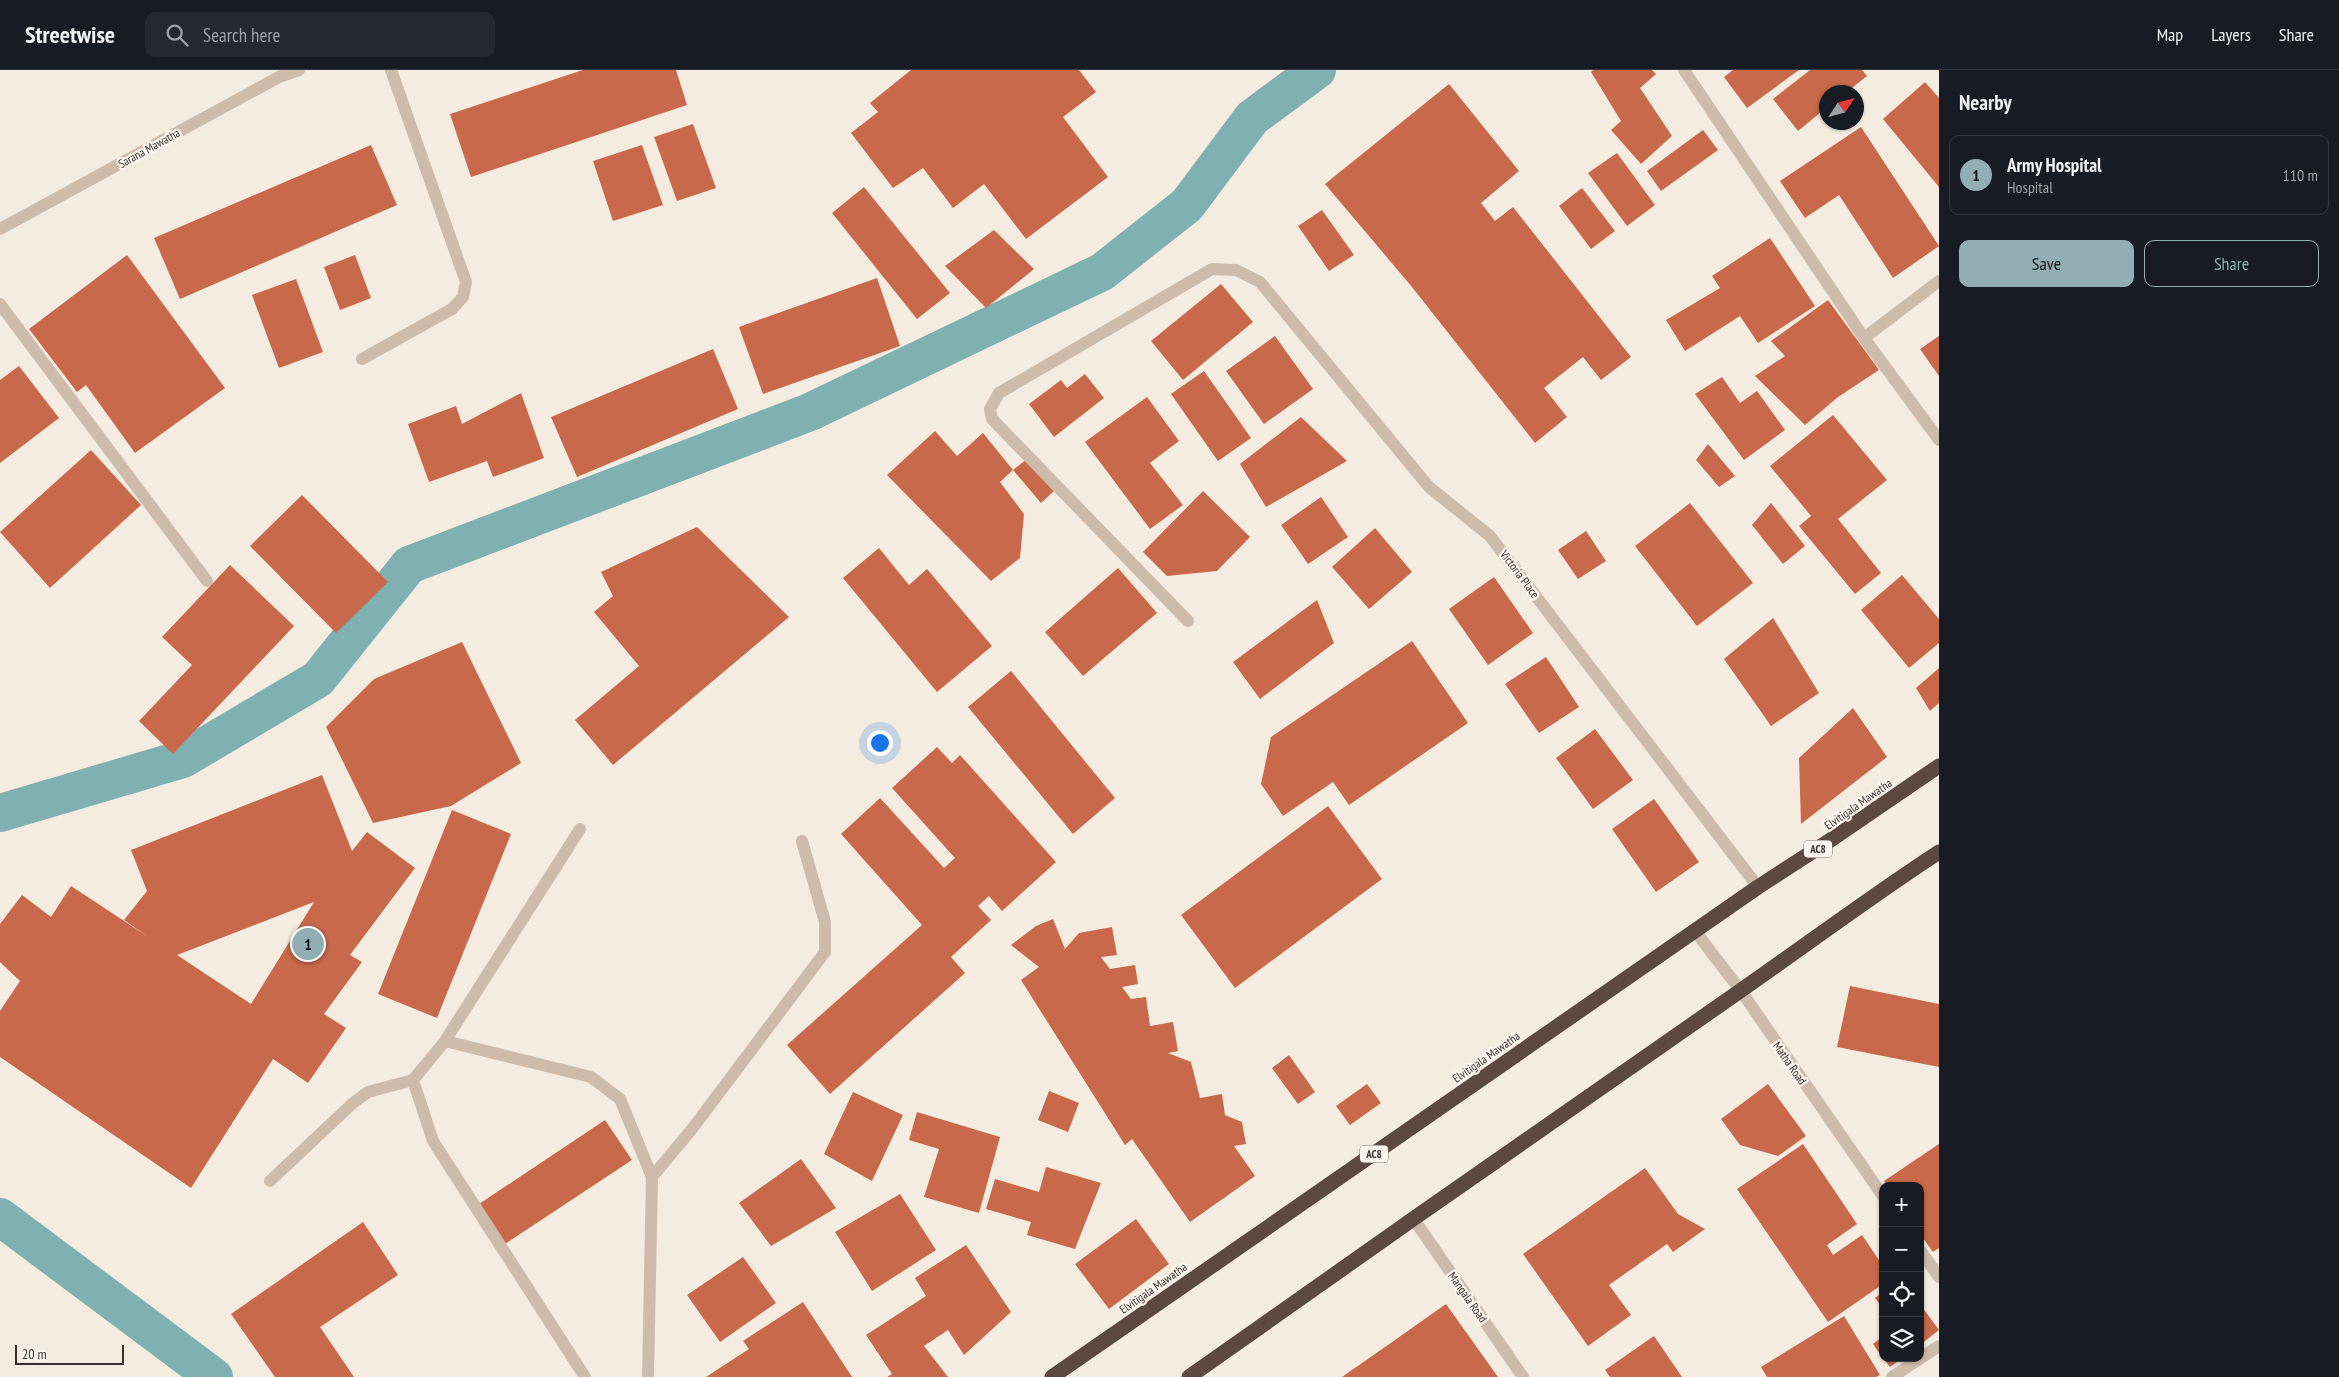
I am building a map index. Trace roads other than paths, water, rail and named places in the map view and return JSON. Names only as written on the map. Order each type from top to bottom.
[{"type":"highway","name":"Elvitigala Mawatha","points":[[1052,1377],[1758,887],[1939,766]]},
{"type":"highway","points":[[1189,1377],[1413,1218],[1741,991],[1866,900],[1939,852]]},
{"type":"street","name":"Sarana Mawatha","points":[[0,228],[278,77],[299,70]]},
{"type":"street","points":[[362,359],[452,309],[463,296],[466,282],[391,70]]},
{"type":"street","points":[[1684,70],[1864,338],[1939,440]]},
{"type":"street","name":"Victoria Place","points":[[1188,621],[992,419],[990,409],[999,393],[1212,269],[1236,270],[1260,282],[1429,487],[1490,536],[1758,887]]},
{"type":"street","points":[[1864,338],[1939,281]]},
{"type":"street","points":[[0,304],[207,581]]},
{"type":"street","points":[[270,1181],[353,1103],[368,1092],[413,1080],[445,1042],[580,829]]},
{"type":"street","points":[[652,1176],[692,1129],[825,952],[825,922],[802,841]]},
{"type":"street","name":"Matha Road","points":[[1695,931],[1741,991],[1879,1190]]},
{"type":"street","points":[[445,1042],[591,1076],[620,1099],[652,1176],[648,1377]]},
{"type":"street","points":[[413,1080],[433,1141],[585,1377]]},
{"type":"street","name":"Mangala Road","points":[[1413,1218],[1523,1377]]},
{"type":"street","points":[[1924,1256],[1939,1277]]},
{"type":"street","points":[[1892,1377],[1939,1346]]},
{"type":"waterway","points":[[0,813],[183,759],[318,679],[409,565],[810,412],[1102,272],[1187,205],[1252,118],[1317,70]]},
{"type":"waterway","points":[[0,1217],[214,1377]]},
{"type":"place","name":"Army Hospital","points":[[308,944]]}]
